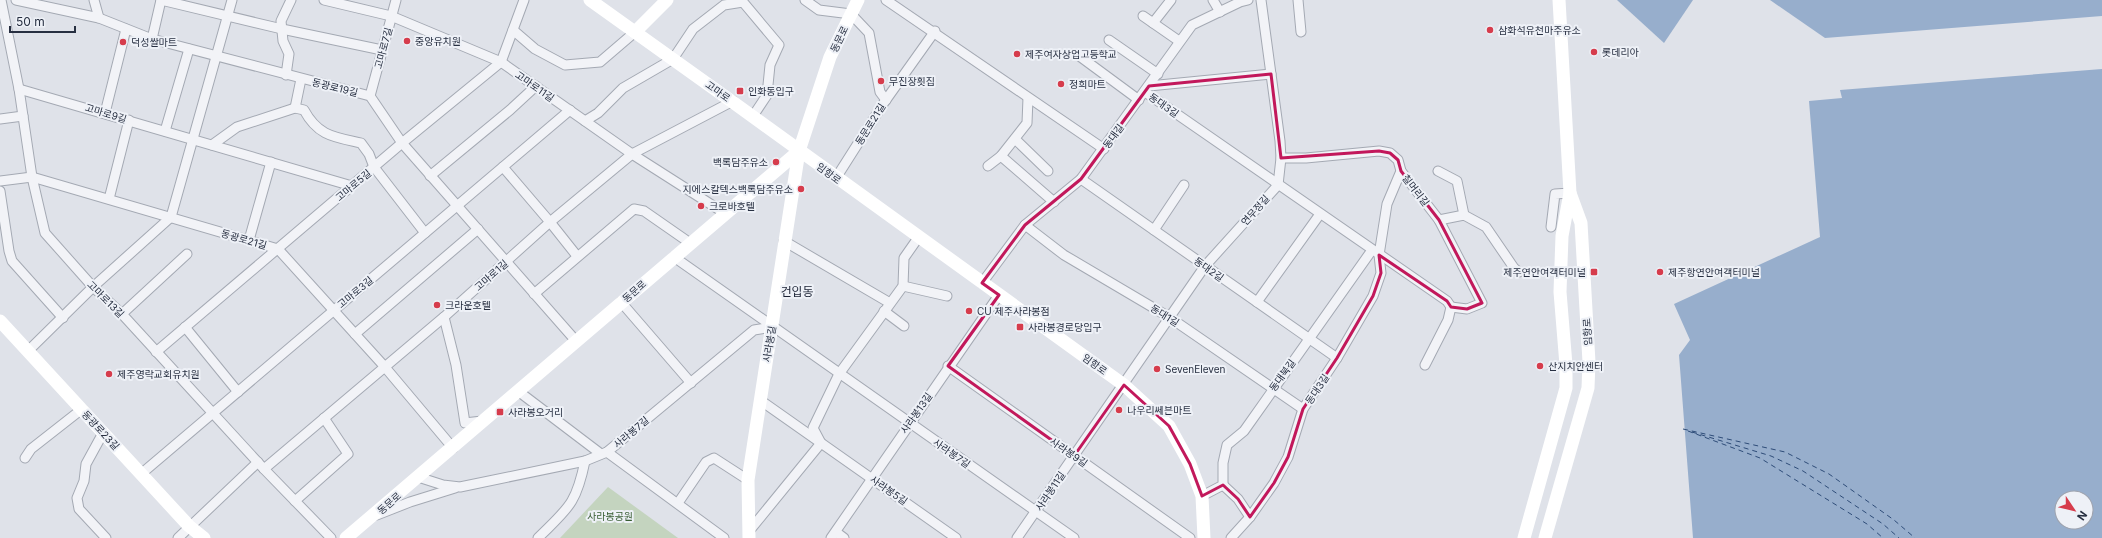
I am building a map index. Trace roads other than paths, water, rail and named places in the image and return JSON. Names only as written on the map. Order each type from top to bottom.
[{"type":"main road","name":"고마로","points":[[590,0],[733,101],[799,151]]},
{"type":"main road","points":[[635,32],[667,0]]},
{"type":"main road","name":"동문로","points":[[346,538],[799,151],[827,64],[858,0]]},
{"type":"main road","name":"임항로","points":[[1524,538],[1566,388],[1566,365],[1560,292],[1562,236],[1570,193],[1559,0]]},
{"type":"main road","name":"임항로","points":[[799,151],[1124,385],[1169,426],[1190,464],[1202,496],[1204,538]]},
{"type":"main road","name":"사라봉길","points":[[750,534],[748,480],[799,151]]},
{"type":"main road","name":"임항로","points":[[1545,538],[1588,388],[1589,362],[1581,223],[1570,193]]},
{"type":"main road","name":"동광로23길","points":[[0,321],[189,526],[204,538]]},
{"type":"street","name":"고마로13길","points":[[1,0],[20,88],[32,177],[45,233],[93,287],[122,314],[156,352],[214,412],[264,469],[331,538]]},
{"type":"street","name":"동광로19길","points":[[16,0],[58,4],[152,39],[215,57],[370,96],[402,143],[576,341]]},
{"type":"street","points":[[94,0],[99,18]]},
{"type":"street","points":[[152,39],[161,0],[282,29],[382,50]]},
{"type":"street","points":[[28,351],[93,287],[171,217],[232,0]]},
{"type":"street","points":[[286,75],[289,54],[283,41],[281,21],[291,0]]},
{"type":"street","name":"고마로11길","points":[[324,0],[391,16],[501,62],[632,154],[726,214]]},
{"type":"street","name":"고마로7길","points":[[370,96],[396,0]]},
{"type":"street","points":[[501,62],[524,0]]},
{"type":"street","points":[[805,0],[818,10],[852,14],[869,33],[880,92],[886,100]]},
{"type":"street","points":[[886,0],[934,31],[1028,98],[1104,148]]},
{"type":"street","points":[[1153,23],[1171,0]]},
{"type":"street","points":[[1213,0],[1220,12]]},
{"type":"street","name":"동대길","points":[[982,283],[1025,225],[1081,179],[1192,25],[1240,2],[1248,0]]},
{"type":"street","points":[[1261,0],[1281,158],[1278,185]]},
{"type":"street","points":[[1298,0],[1301,32]]},
{"type":"street","points":[[585,121],[598,114],[623,88],[673,59],[693,29],[724,5],[743,2],[779,45],[770,65],[767,95],[753,116]]},
{"type":"street","points":[[1143,16],[1179,41]]},
{"type":"street","points":[[105,113],[126,29]]},
{"type":"street","points":[[512,30],[535,49],[565,65],[600,62],[635,32]]},
{"type":"street","name":"동문로21길","points":[[836,178],[886,100],[934,31]]},
{"type":"street","points":[[1109,40],[1158,74]]},
{"type":"street","points":[[165,131],[189,49]]},
{"type":"street","name":"동대3길","points":[[1078,55],[1144,93],[1447,301],[1451,307]]},
{"type":"street","name":"고마로5길","points":[[156,352],[402,143],[501,62]]},
{"type":"street","points":[[1144,93],[1271,74]]},
{"type":"street","points":[[295,108],[301,79]]},
{"type":"street","points":[[430,176],[510,110],[536,86]]},
{"type":"street","name":"고마로9길","points":[[20,88],[352,186]]},
{"type":"street","points":[[988,166],[1001,156],[1027,123],[1028,98]]},
{"type":"street","name":"고마로1길","points":[[264,469],[384,366],[444,317],[550,222],[632,154],[733,101]]},
{"type":"street","points":[[212,145],[237,127],[295,108],[304,110],[315,128],[328,135],[361,143],[374,167],[426,233]]},
{"type":"street","name":"고마로3길","points":[[141,474],[570,110]]},
{"type":"street","points":[[0,120],[23,116]]},
{"type":"street","points":[[109,199],[129,120]]},
{"type":"street","points":[[1015,139],[1048,171]]},
{"type":"street","name":"칠머리길","points":[[1281,158],[1306,158],[1379,151],[1390,153],[1398,160],[1401,171],[1440,220],[1482,303],[1467,309],[1451,307]]},
{"type":"street","points":[[1001,156],[1054,202]]},
{"type":"street","points":[[249,240],[271,162]]},
{"type":"street","points":[[503,167],[550,222],[576,256]]},
{"type":"street","points":[[1375,253],[1387,204],[1401,171]]},
{"type":"street","points":[[1438,171],[1457,181],[1464,215]]},
{"type":"street","name":"동광로21길","points":[[0,181],[32,177],[278,249],[384,366],[453,448]]},
{"type":"street","name":"동대2길","points":[[1081,179],[1337,358]]},
{"type":"street","points":[[1154,230],[1184,185]]},
{"type":"street","name":"연무정길","points":[[1124,385],[1205,266],[1278,185]]},
{"type":"street","points":[[0,191],[9,251],[12,261],[63,318]]},
{"type":"street","points":[[1551,227],[1555,194],[1570,193]]},
{"type":"street","points":[[534,294],[576,256],[634,209],[644,211],[690,243]]},
{"type":"street","points":[[1257,302],[1320,214]]},
{"type":"street","points":[[1440,220],[1464,215],[1486,227],[1514,268],[1519,272]]},
{"type":"street","name":"동대1길","points":[[1025,225],[1064,255],[1169,317],[1303,409]]},
{"type":"street","points":[[355,334],[478,230]]},
{"type":"street","points":[[750,534],[821,443],[813,428],[839,374],[903,286],[904,258],[918,238]]},
{"type":"street","points":[[784,241],[890,303]]},
{"type":"street","name":"동대3길","points":[[1231,538],[1250,517],[1274,483],[1288,457],[1303,409],[1337,358],[1373,296],[1381,273],[1375,253]]},
{"type":"street","name":"동대북길","points":[[1223,485],[1223,463],[1227,445],[1244,431],[1273,388],[1375,253]]},
{"type":"street","points":[[122,314],[188,254]]},
{"type":"street","name":"사라봉7길","points":[[674,257],[1074,538]]},
{"type":"street","points":[[903,286],[947,296]]},
{"type":"street","name":"사라봉13길","points":[[833,535],[948,366],[999,295]]},
{"type":"street","points":[[621,302],[691,383]]},
{"type":"street","points":[[1425,366],[1448,320],[1451,307]]},
{"type":"street","points":[[884,311],[904,326]]},
{"type":"street","points":[[444,317],[456,365],[465,423],[484,421]]},
{"type":"street","name":"사라봉7길","points":[[418,477],[443,485],[460,487],[585,461],[604,453],[754,330],[772,326]]},
{"type":"street","points":[[185,327],[238,392]]},
{"type":"street","name":"사라봉9길","points":[[948,366],[1190,538]]},
{"type":"street","name":"사라봉11길","points":[[1017,538],[1124,385]]},
{"type":"street","points":[[518,391],[604,453],[678,503],[724,538]]},
{"type":"street","name":"사라봉5길","points":[[760,400],[956,538]]},
{"type":"street","points":[[25,458],[31,449],[82,410]]},
{"type":"street","points":[[295,501],[348,454],[324,418]]},
{"type":"street","points":[[103,433],[86,464],[84,481],[77,498],[79,509],[106,538]]},
{"type":"street","points":[[678,503],[706,462],[714,458],[748,480]]},
{"type":"street","points":[[538,538],[562,517],[572,504],[580,485],[585,461]]},
{"type":"street","points":[[178,538],[258,462]]},
{"type":"street","points":[[1202,496],[1223,485],[1238,499],[1250,517]]},
{"type":"street","points":[[370,518],[410,502],[460,487]]},
{"type":"street","points":[[833,535],[844,538]]},
{"type":"water","points":[[1617,0],[1693,0],[1664,43]]},
{"type":"water","points":[[1770,0],[2102,0],[2102,16],[1825,38]]},
{"type":"water","points":[[2102,69],[2102,538],[1693,538],[1679,355],[1690,340],[1674,304],[1820,237],[1809,101],[1842,98],[1840,90]]},
{"type":"place","name":"삼화석유천마주유소","points":[[1490,30]]},
{"type":"place","name":"중앙유치원","points":[[407,41]]},
{"type":"place","name":"덕성쌀마트","points":[[123,42]]},
{"type":"place","name":"롯데리아","points":[[1594,52]]},
{"type":"place","name":"제주여자상업고등학교","points":[[1017,54]]},
{"type":"place","name":"무진장횟집","points":[[881,81]]},
{"type":"place","name":"정희마트","points":[[1061,84]]},
{"type":"place","name":"인화동입구","points":[[740,91]]},
{"type":"place","name":"백록담주유소","points":[[776,162]]},
{"type":"place","name":"지에스칼텍스백록담주유소","points":[[801,189]]},
{"type":"place","name":"크로바호텔","points":[[701,206]]},
{"type":"place","name":"제주연안여객터미널","points":[[1594,272]]},
{"type":"place","name":"제주항연안여객터미널","points":[[1660,272]]},
{"type":"place","name":"크라운호텔","points":[[437,305]]},
{"type":"place","name":"CU 제주사라봉점","points":[[969,311]]},
{"type":"place","name":"사라봉경로당입구","points":[[1020,327]]},
{"type":"place","name":"산지치안센터","points":[[1540,366]]},
{"type":"place","name":"SevenEleven","points":[[1157,369]]},
{"type":"place","name":"제주영락교회유치원","points":[[109,374]]},
{"type":"place","name":"나우리쎄븐마트","points":[[1119,410]]},
{"type":"place","name":"사라봉오거리","points":[[500,412]]},
{"type":"district","name":"건입동","points":[[797,291]]},
{"type":"park label","name":"사라봉공원","points":[[610,516]]}]
